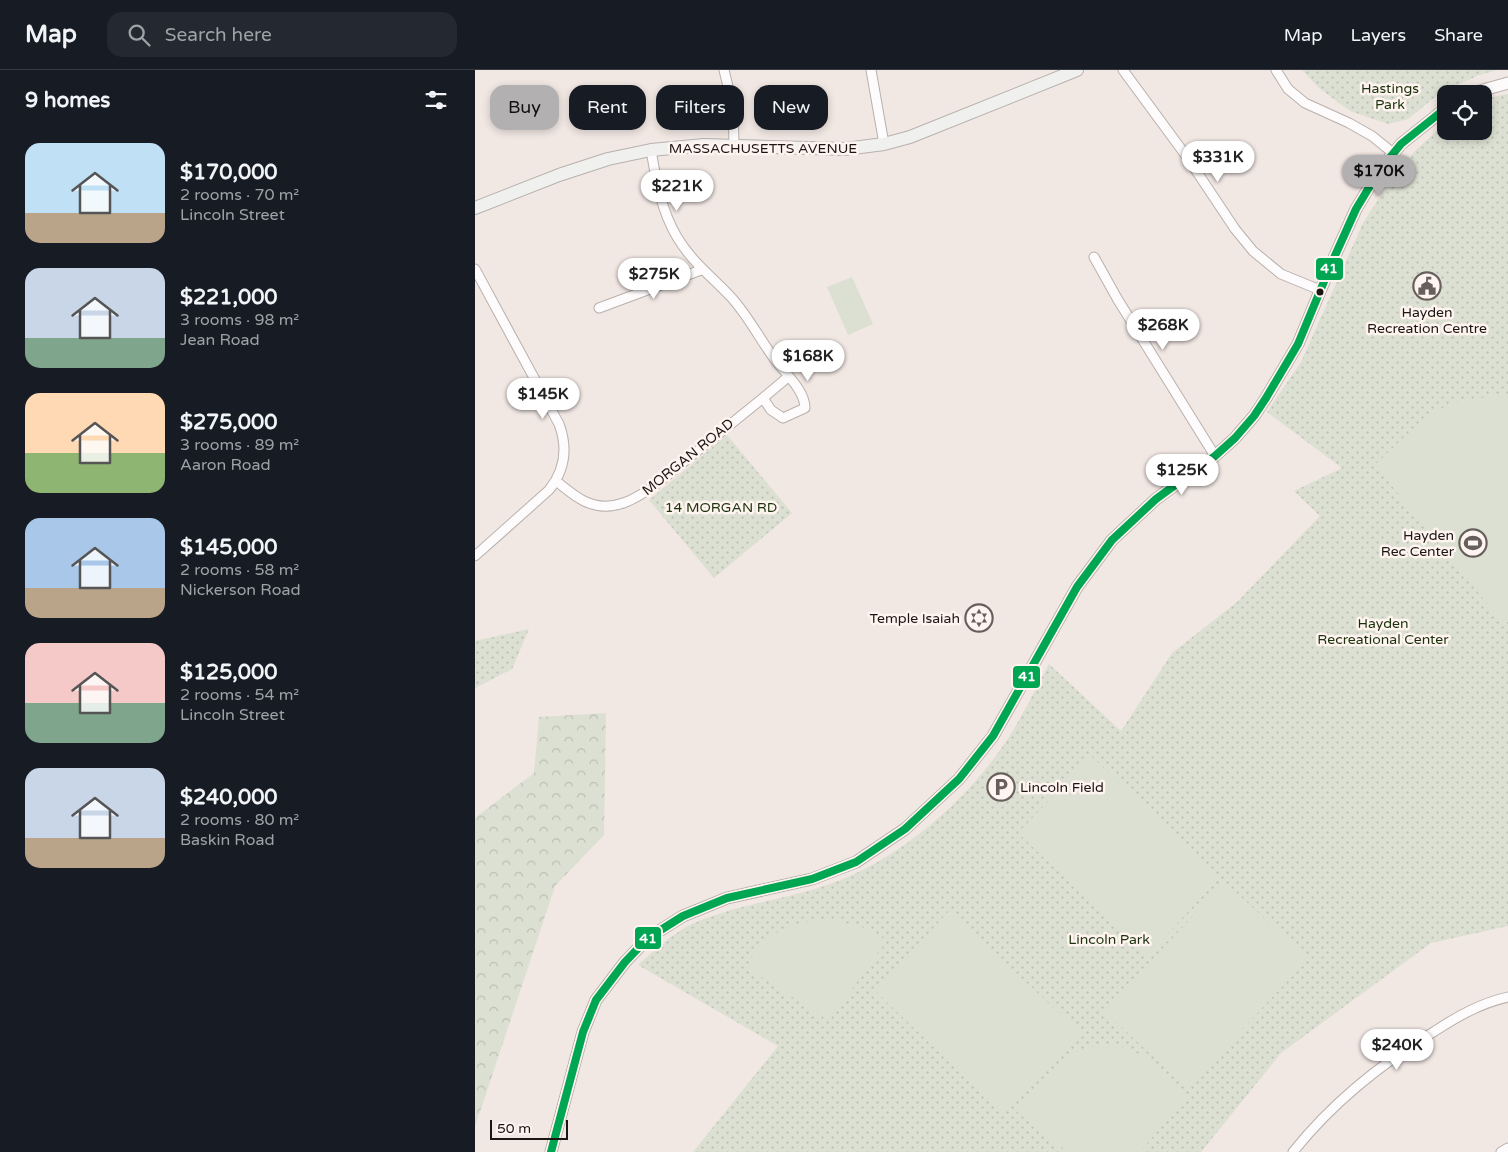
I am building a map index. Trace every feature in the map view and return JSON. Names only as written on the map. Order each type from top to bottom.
[{"type":"main road","name":"MASSACHUSETTS AVENUE","points":[[475,208],[559,175],[608,159],[651,150],[704,146],[845,149],[884,144],[910,137],[1077,70]]},
{"type":"street","points":[[724,70],[733,107],[734,146]]},
{"type":"street","points":[[871,70],[884,144]]},
{"type":"street","points":[[1123,70],[1187,157],[1235,229],[1253,251],[1281,274],[1320,290]]},
{"type":"street","points":[[1275,70],[1288,89],[1305,103],[1372,136],[1393,153]]},
{"type":"street","points":[[1492,86],[1508,83]]},
{"type":"street","points":[[551,1152],[583,1032],[596,1000],[625,962],[648,938],[683,916],[727,898],[812,879],[855,862],[905,829],[959,779],[993,736],[1069,601],[1086,574],[1112,540],[1156,499],[1215,456],[1235,438],[1266,398],[1297,344],[1357,209],[1379,171],[1393,153],[1437,115]]},
{"type":"street","points":[[651,150],[664,212],[677,237],[701,270],[730,296],[805,399],[805,408],[783,418],[771,410],[763,398]]},
{"type":"street","points":[[1094,257],[1118,300],[1215,456]]},
{"type":"street","points":[[475,269],[563,434],[565,454],[563,464],[549,490],[475,556]]},
{"type":"street","points":[[599,308],[701,270]]},
{"type":"street","name":"MORGAN ROAD","points":[[555,481],[580,499],[593,504],[608,506],[625,503],[643,494],[659,482],[788,377]]},
{"type":"street","points":[[1293,1152],[1338,1103],[1411,1045],[1465,1012],[1508,997]]},
{"type":"street","points":[[1501,1152],[1508,1148]]},
{"type":"green space","name":"Hastings Park","points":[[1302,70],[1497,70],[1479,75],[1457,85],[1437,85],[1437,95],[1408,119],[1388,124],[1350,111],[1319,88]]},
{"type":"green space","name":"Lincoln Park","points":[[1508,94],[1508,926],[1431,943],[1281,1053],[1201,1152],[693,1152],[778,1046],[638,965],[671,937],[692,924],[743,907],[830,884],[856,873],[907,843],[954,804],[993,760],[1025,710],[1049,664],[1121,731],[1172,653],[1237,602],[1320,516],[1294,491],[1342,468],[1267,412],[1301,362],[1363,223],[1394,175],[1414,152],[1437,130],[1437,140],[1492,140],[1492,97]]},
{"type":"green space","points":[[852,277],[873,324],[848,335],[827,287]]},
{"type":"green space","name":"Hayden Rec Center","points":[[1508,394],[1508,622],[1504,624],[1375,465],[1428,414],[1459,401]]},
{"type":"green space","name":"14 MORGAN RD","points":[[727,435],[792,513],[714,578],[649,500]]},
{"type":"green space","points":[[529,629],[512,669],[475,688],[475,641]]},
{"type":"green space","points":[[606,713],[604,835],[555,886],[475,1127],[475,818],[534,773],[539,717]]},
{"type":"green space","points":[[1091,756],[1220,877],[1147,956],[1018,833]]},
{"type":"green space","points":[[1225,882],[1308,959],[1187,1088],[1104,1011]]},
{"type":"green space","points":[[949,911],[1081,1033],[1003,1113],[875,991]]},
{"type":"green space","points":[[827,919],[860,926],[887,940],[829,1021],[746,967],[759,947],[773,935],[799,924]]},
{"type":"green space","points":[[1095,1046],[1121,1046],[1143,1056],[1186,1097],[1140,1152],[1068,1152],[1017,1112],[1055,1068],[1070,1054]]},
{"type":"transit line","name":"41","points":[[551,1152],[583,1032],[596,1000],[625,962],[648,938],[683,916],[727,898],[812,879],[856,862],[905,829],[959,779],[993,736],[1077,587],[1112,540],[1156,499],[1215,456],[1235,438],[1254,416],[1298,344],[1356,209],[1379,171],[1401,144],[1437,115]]},
{"type":"place","name":"Hayden Recreation Centre","points":[[1427,286]]},
{"type":"place","name":"Hayden Rec Center","points":[[1473,543]]},
{"type":"place","name":"Temple Isaiah","points":[[979,618]]},
{"type":"place","name":"Lincoln Field","points":[[1001,787]]},
{"type":"park label","name":"Hayden Recreational Center","points":[[1383,632]]}]
